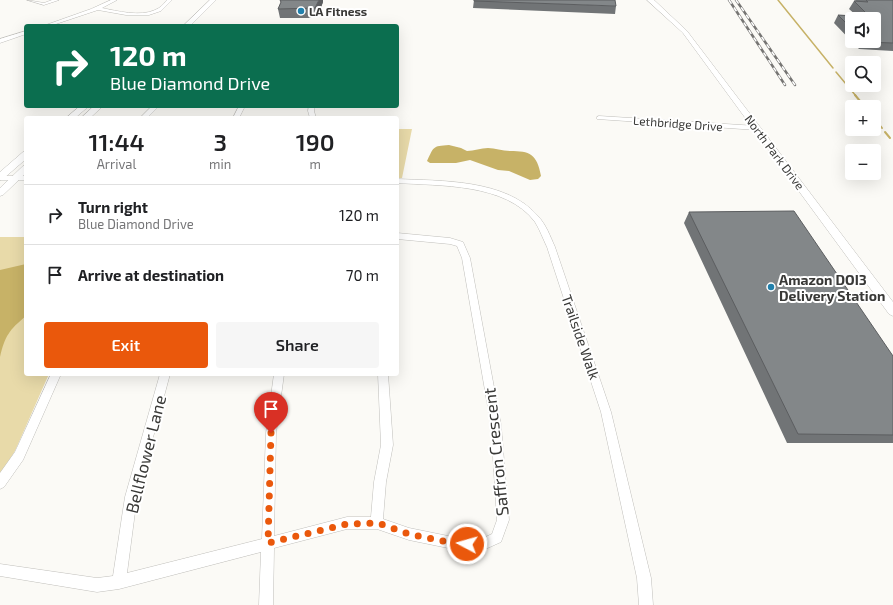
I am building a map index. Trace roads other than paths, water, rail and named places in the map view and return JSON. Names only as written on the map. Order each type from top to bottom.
[{"type":"main road","name":"North Park Drive","points":[[650,0],[685,32],[893,311]]},
{"type":"main road","points":[[189,24],[216,3]]},
{"type":"main road","points":[[198,24],[207,16]]},
{"type":"main road","points":[[73,116],[83,108]]},
{"type":"main road","points":[[88,116],[98,108]]},
{"type":"main road","points":[[0,167],[24,155]]},
{"type":"main road","points":[[0,177],[24,156]]},
{"type":"main road","points":[[0,193],[24,170]]},
{"type":"street","points":[[29,0],[44,4],[57,0]]},
{"type":"street","points":[[51,24],[115,0]]},
{"type":"street","points":[[97,8],[112,12],[148,14],[161,9],[170,0]]},
{"type":"street","points":[[0,41],[24,33]]},
{"type":"street","points":[[145,116],[154,108]]},
{"type":"street","name":"Lethbridge Drive","points":[[599,118],[757,128]]},
{"type":"street","points":[[0,177],[24,178]]},
{"type":"street","name":"Trailside Walk","points":[[399,181],[485,189],[506,196],[521,204],[532,213],[542,228],[553,255],[606,412],[644,578],[646,605]]},
{"type":"street","name":"Saffron Crescent","points":[[0,570],[96,585],[120,582],[347,524],[378,523],[409,534],[453,543],[481,545],[497,538],[503,520],[496,425],[466,258],[460,244],[450,241],[399,236]]},
{"type":"street","points":[[0,483],[18,456],[55,376]]},
{"type":"street","name":"Bellflower Lane","points":[[120,582],[131,497],[164,376]]},
{"type":"street","points":[[266,605],[271,433],[279,376]]},
{"type":"street","points":[[378,523],[380,482],[387,445],[383,376]]},
{"type":"waterway","points":[[778,0],[833,68]]},
{"type":"waterway","points":[[836,72],[856,96]]},
{"type":"waterway","points":[[855,95],[859,100]]},
{"type":"waterway","points":[[885,132],[890,138]]},
{"type":"railway","points":[[729,0],[785,85]]},
{"type":"railway","points":[[736,0],[795,85]]},
{"type":"place","name":"LA Fitness","points":[[301,11]]},
{"type":"place","name":"Amazon DOI3 Delivery Station","points":[[771,287]]}]
